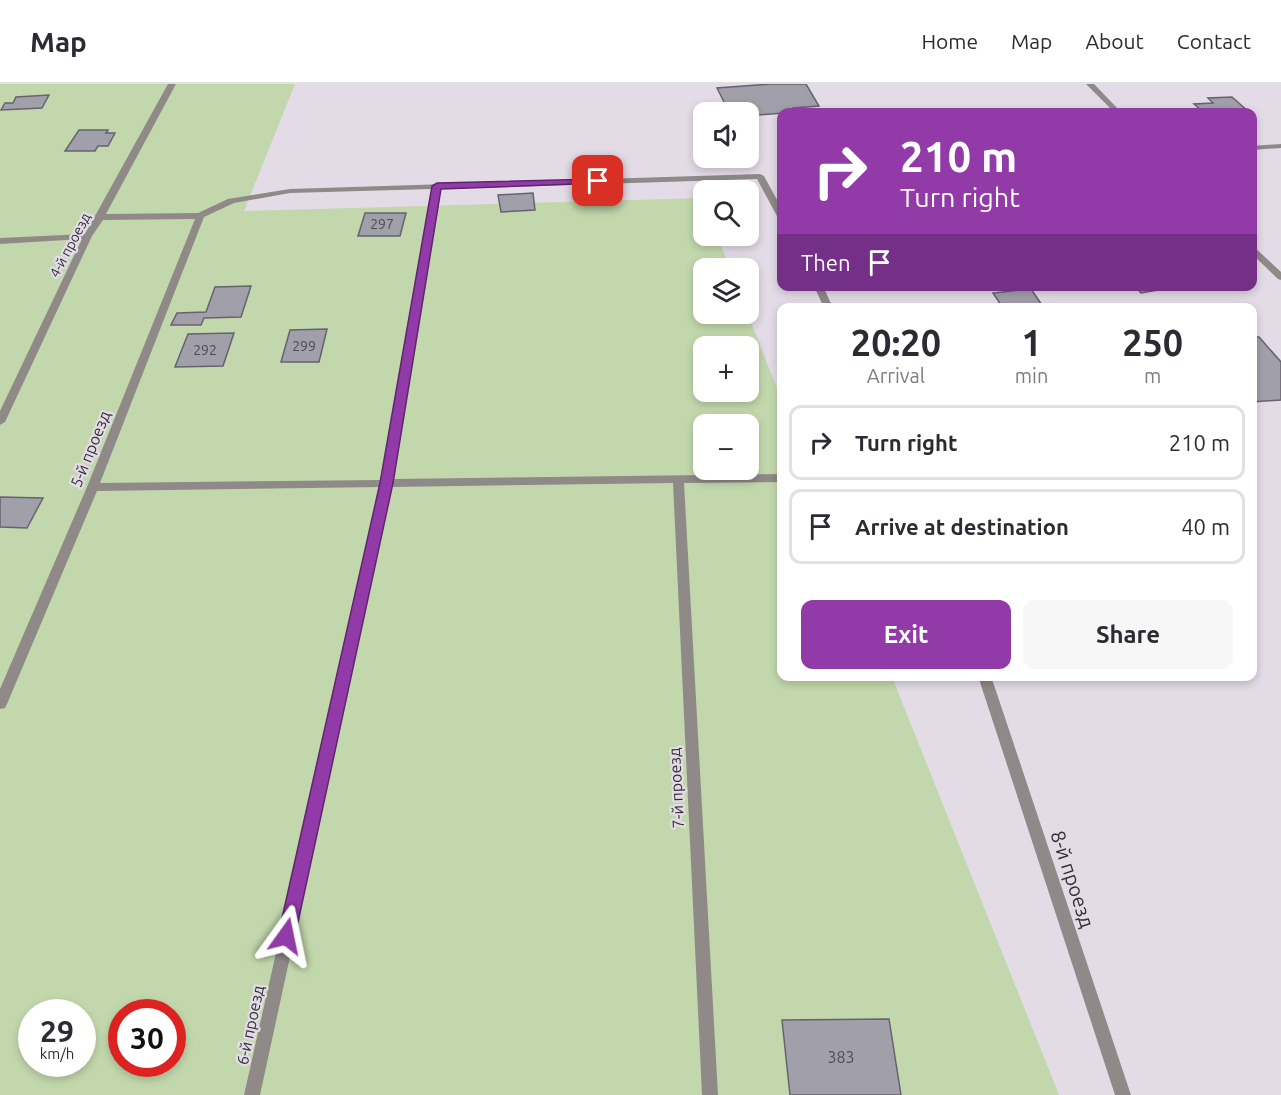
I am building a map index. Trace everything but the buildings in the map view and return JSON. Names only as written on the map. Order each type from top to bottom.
[{"type":"street","name":"4-й проезд","points":[[0,422],[88,236],[172,84]]},
{"type":"street","points":[[1090,84],[1114,108]]},
{"type":"street","points":[[1257,148],[1281,146]]},
{"type":"street","points":[[437,186],[759,176],[777,209]]},
{"type":"street","name":"5-й проезд","points":[[0,704],[93,487],[200,216],[210,208],[246,198],[291,191],[437,186]]},
{"type":"street","name":"6-й проезд","points":[[252,1095],[387,483],[437,186]]},
{"type":"street","points":[[100,217],[200,216]]},
{"type":"street","points":[[0,241],[88,236]]},
{"type":"street","points":[[1257,253],[1281,277]]},
{"type":"street","points":[[93,487],[777,478]]},
{"type":"street","name":"7-й проезд","points":[[678,480],[711,1095]]},
{"type":"street","name":"8-й проезд","points":[[986,681],[1123,1095]]},
{"type":"green space","points":[[0,84],[295,84],[244,211],[693,198],[693,246],[721,246],[726,258],[693,258],[693,324],[752,324],[757,336],[693,336],[693,402],[759,402],[759,342],[777,389],[777,681],[894,681],[1059,1095],[0,1095]]},
{"type":"route","points":[[286,936],[387,483],[437,186],[598,181]]}]
